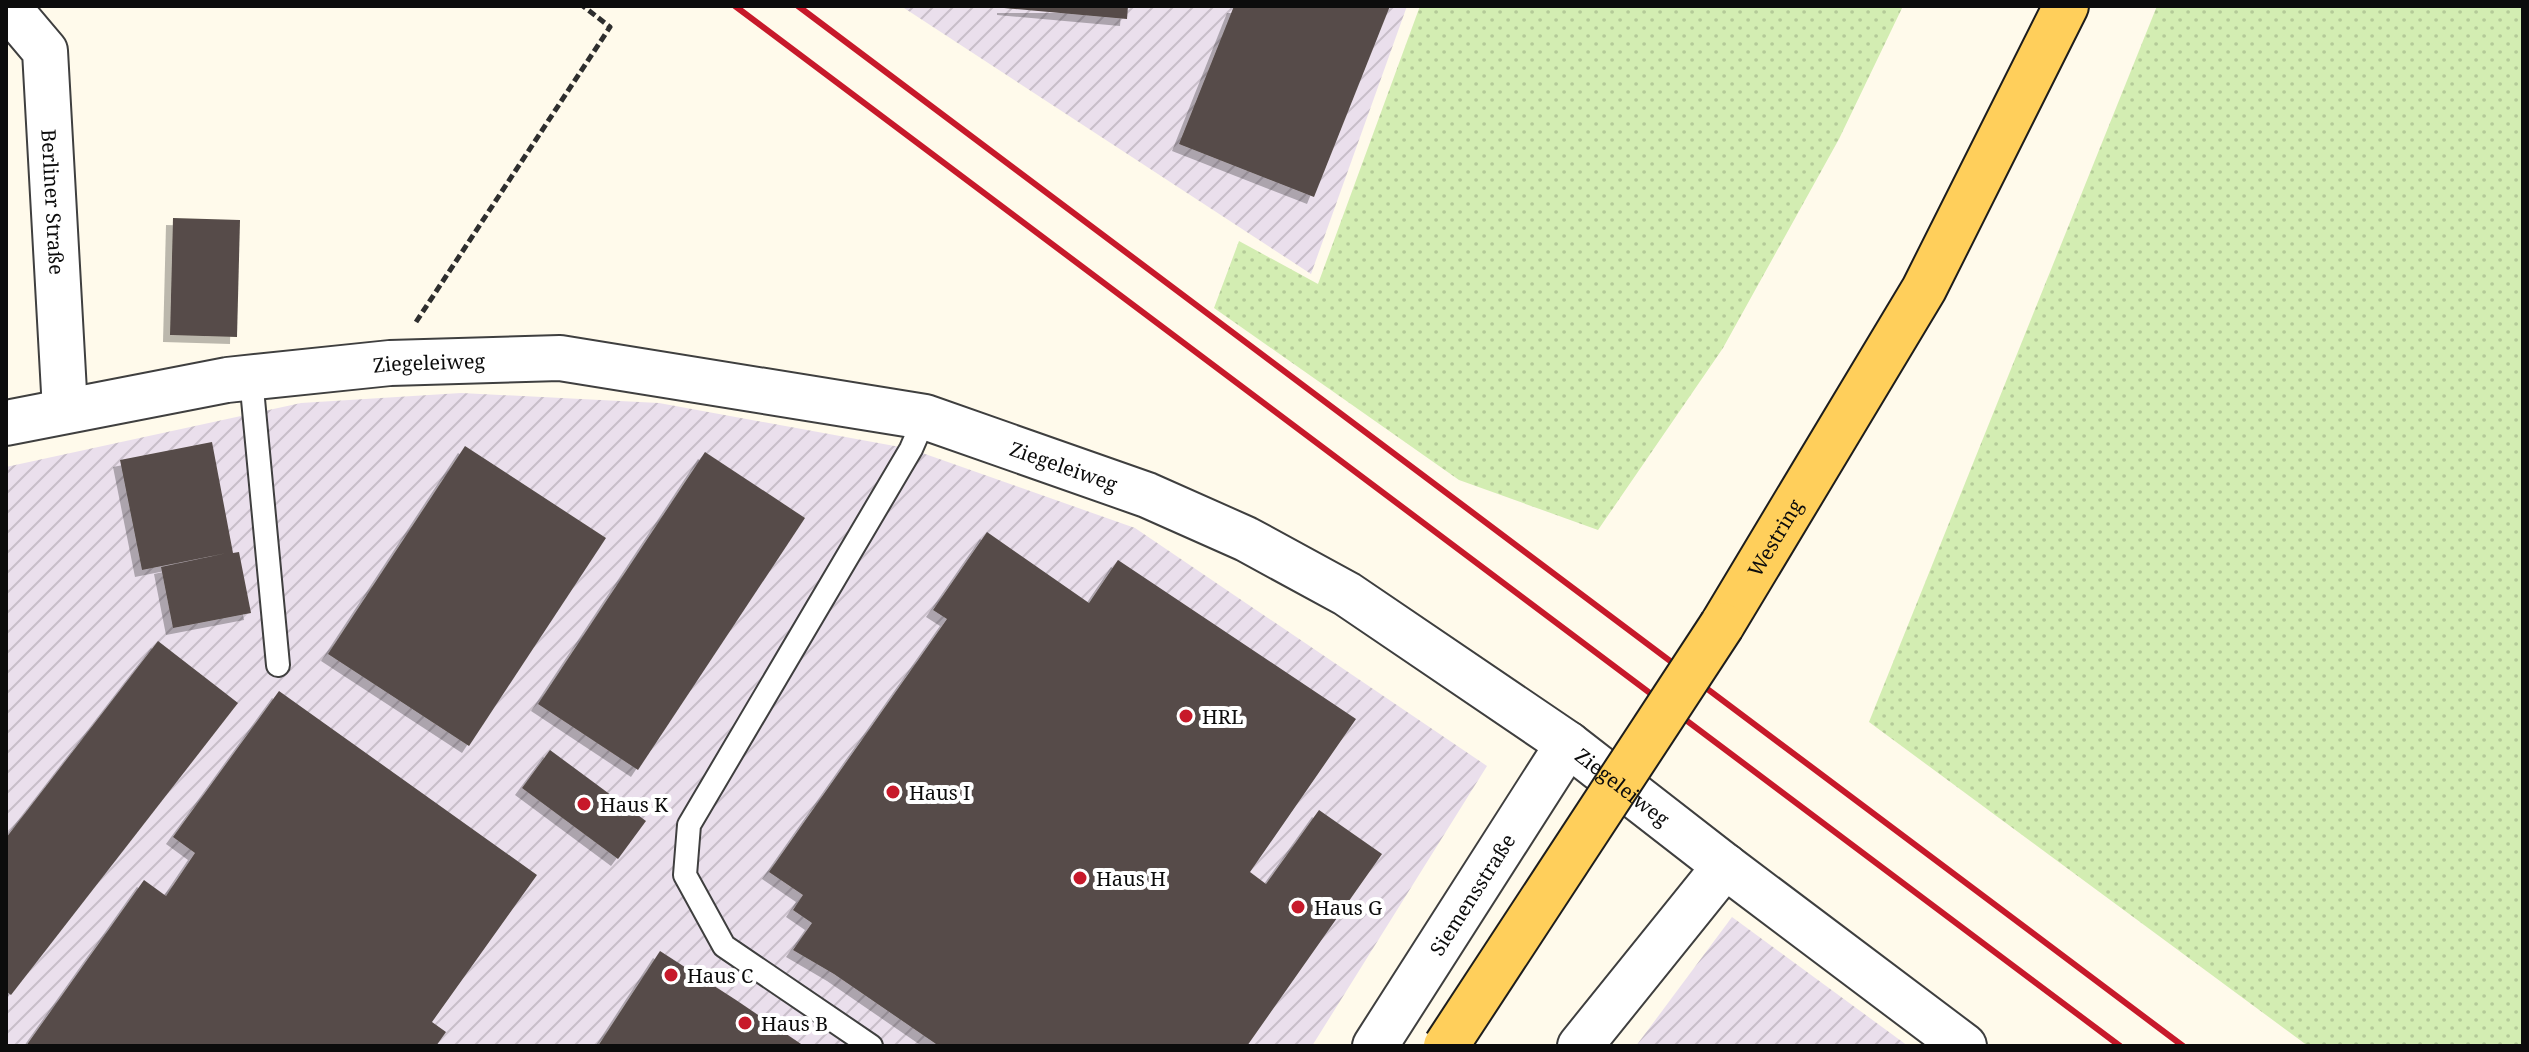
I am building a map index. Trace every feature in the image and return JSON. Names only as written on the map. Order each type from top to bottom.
[{"type":"main road","name":"Westring","points":[[1446,1046],[1722,625],[1924,289],[2066,6]]},
{"type":"street","name":"Berliner Straße","points":[[7,6],[45,51],[65,410]]},
{"type":"street","name":"Ziegeleiweg","points":[[6,423],[251,378],[390,363],[560,358],[925,417],[1147,495],[1246,539],[1347,594],[1568,744],[1964,1046]]},
{"type":"street","name":"Siemensstraße","points":[[1375,1046],[1568,744]]},
{"type":"street","points":[[1580,1046],[1725,866]]},
{"type":"lane","points":[[251,378],[278,665]]},
{"type":"lane","points":[[871,1046],[724,946],[685,875],[689,825],[911,449],[925,417]]},
{"type":"path","points":[[390,363],[610,27],[583,6]]},
{"type":"shaded area","points":[[901,6],[1407,6],[1311,274]]},
{"type":"shaded area","points":[[461,393],[659,403],[911,449],[1135,528],[1487,766],[1312,1046],[6,1046],[6,467],[301,403]]},
{"type":"shaded area","points":[[1732,917],[1908,1046],[1636,1046]]},
{"type":"green space","points":[[1420,6],[1903,6],[1839,139],[1723,348],[1598,530],[1459,480],[1214,308],[1239,241],[1318,284]]},
{"type":"green space","points":[[2157,6],[2523,6],[2523,1046],[2308,1046],[1869,722]]},
{"type":"building","points":[[1004,6],[1128,6],[1127,19]]},
{"type":"building","points":[[1234,6],[1390,6],[1314,197],[1179,144]]},
{"type":"building","points":[[173,218],[240,220],[237,337],[170,335]]},
{"type":"building","points":[[212,442],[233,553],[239,552],[251,613],[173,628],[161,567],[227,553],[142,570],[120,460]]},
{"type":"building","points":[[465,446],[606,538],[469,746],[328,654]]},
{"type":"building","points":[[705,452],[805,518],[638,770],[538,704]]},
{"type":"building","points":[[987,532],[1089,603],[1118,560],[1356,719],[1250,872],[1266,884],[1319,810],[1382,854],[1247,1046],[939,1046],[834,974],[793,950],[812,923],[793,910],[803,895],[769,872],[947,619],[933,610]]},
{"type":"building","points":[[158,641],[238,703],[11,995],[6,991],[6,838]]},
{"type":"building","points":[[279,691],[537,875],[432,1022],[446,1032],[436,1046],[26,1046],[144,880],[166,896],[195,853],[173,837]]},
{"type":"building","name":"Haus K","points":[[550,750],[646,821],[618,859],[522,788]]},
{"type":"building","name":"Haus C","points":[[660,951],[736,1000],[804,1046],[598,1046]]},
{"type":"railway","points":[[735,6],[2120,1046]]},
{"type":"railway","points":[[798,6],[2183,1046]]},
{"type":"place","name":"HRL","points":[[1186,716]]},
{"type":"place","name":"Haus I","points":[[893,792]]},
{"type":"place","name":"Haus K","points":[[584,804]]},
{"type":"place","name":"Haus H","points":[[1080,878]]},
{"type":"place","name":"Haus G","points":[[1298,907]]},
{"type":"place","name":"Haus C","points":[[671,975]]},
{"type":"place","name":"Haus B","points":[[745,1023]]}]
